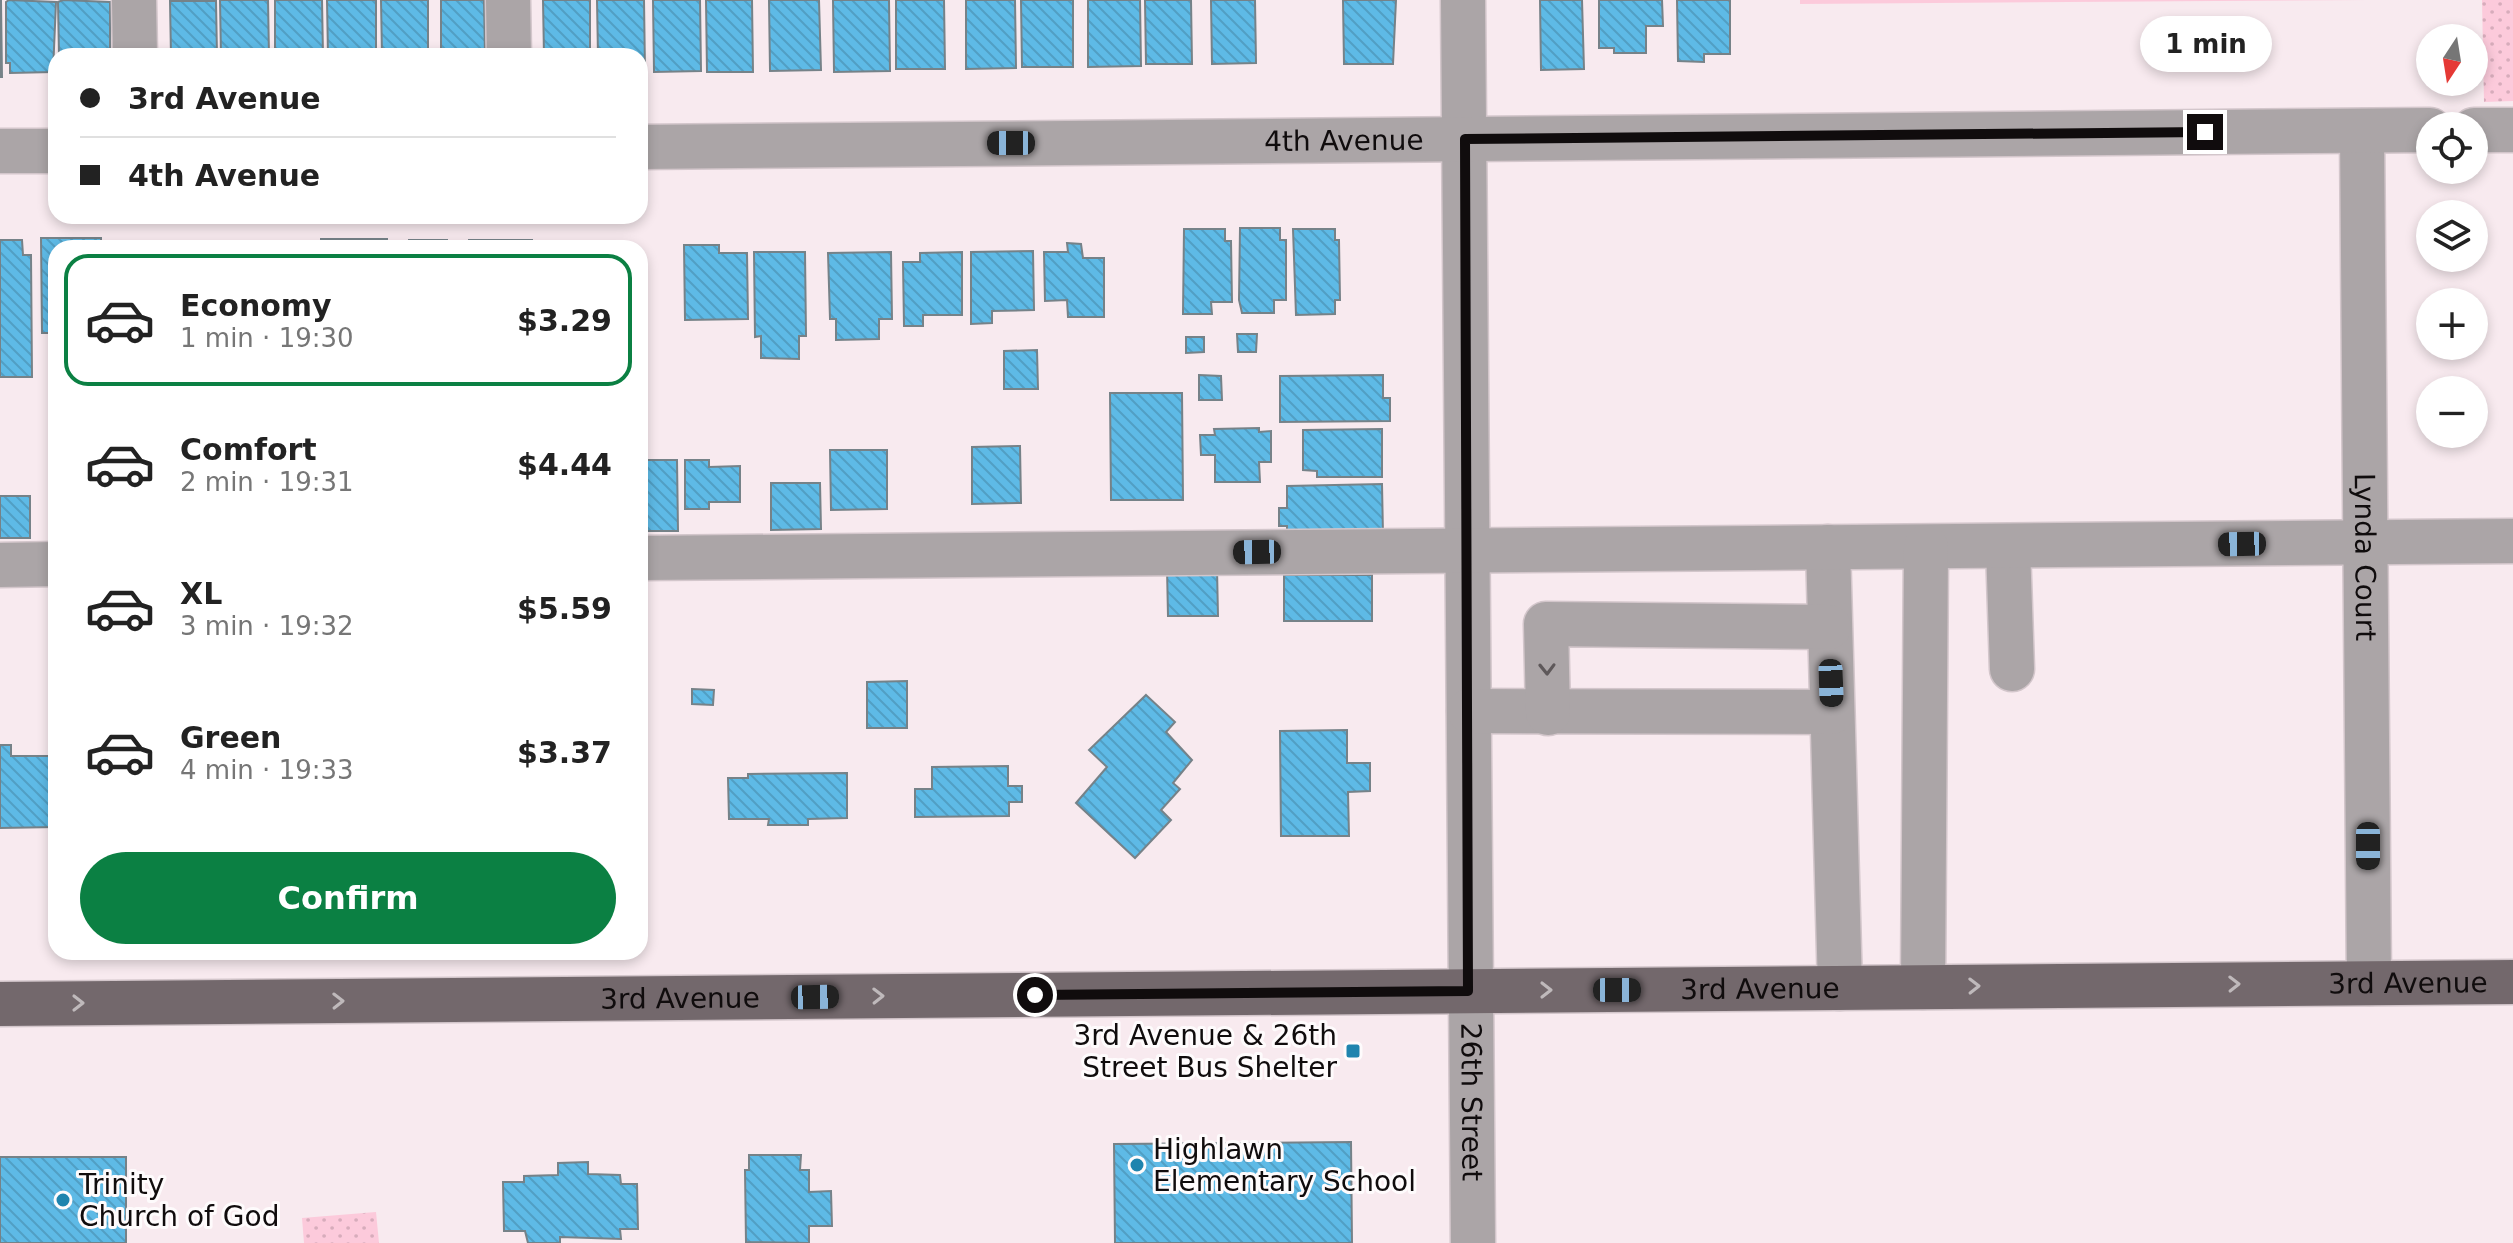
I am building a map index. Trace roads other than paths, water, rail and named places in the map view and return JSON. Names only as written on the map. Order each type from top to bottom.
[{"type":"main road","name":"3rd Avenue","points":[[0,1004],[2513,982]]},
{"type":"street","points":[[134,0],[135,48]]},
{"type":"street","points":[[508,0],[509,48]]},
{"type":"street","name":"26th Street","points":[[1463,0],[1469,550],[1468,991],[1473,1243]]},
{"type":"street","name":"4th Avenue","points":[[648,147],[2416,130]]},
{"type":"street","points":[[2488,130],[2513,130]]},
{"type":"street","name":"Lynda Court","points":[[2362,131],[2369,983]]},
{"type":"street","points":[[0,151],[48,151]]},
{"type":"street","points":[[648,558],[2513,541]]},
{"type":"street","points":[[1828,547],[1840,988]]},
{"type":"street","points":[[1923,987],[1926,547]]},
{"type":"street","points":[[2008,547],[2012,669]]},
{"type":"street","points":[[0,565],[48,564]]},
{"type":"street","points":[[1548,713],[1546,624],[1829,627]]},
{"type":"street","points":[[1469,711],[1832,712]]},
{"type":"place","name":"3rd Avenue & 26th Street Bus Shelter","points":[[1353,1051]]},
{"type":"place","name":"Highlawn Elementary School","points":[[1137,1165]]},
{"type":"place","name":"Trinity Church of God","points":[[63,1200]]}]
